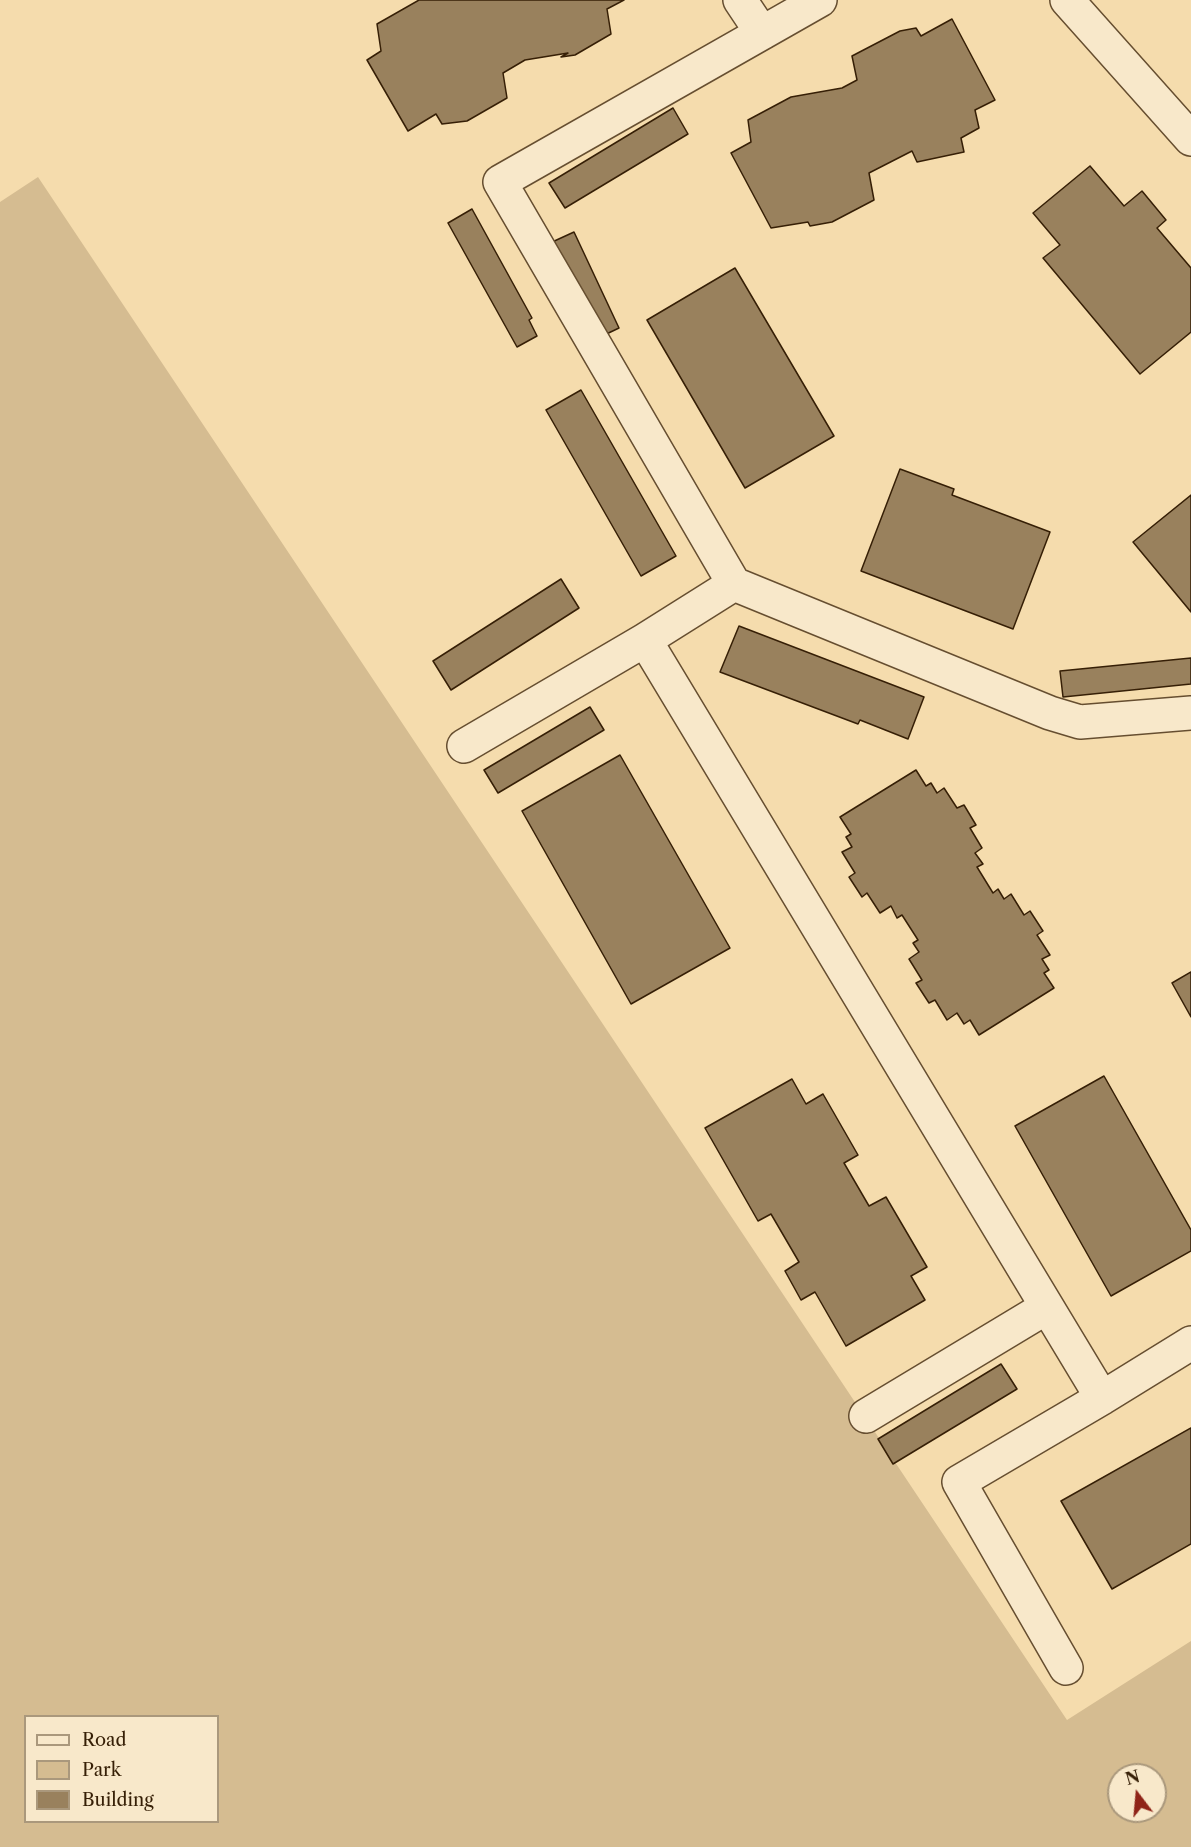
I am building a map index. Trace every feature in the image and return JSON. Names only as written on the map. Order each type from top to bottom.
[{"type":"lane","points":[[740,0],[762,33]]},
{"type":"lane","points":[[820,0],[500,182],[734,584],[1039,708],[1080,722],[1191,712]]},
{"type":"lane","points":[[1067,0],[1191,139]]},
{"type":"lane","points":[[464,746],[645,640],[734,584]]},
{"type":"lane","points":[[645,640],[1102,1398]]},
{"type":"lane","points":[[866,1416],[1047,1307]]},
{"type":"lane","points":[[1066,1668],[959,1482],[1191,1343]]},
{"type":"green space","points":[[38,177],[1067,1720],[1191,1641],[1191,1847],[0,1847],[0,202]]},
{"type":"building","points":[[419,0],[624,0],[607,9],[611,34],[575,55],[561,57],[568,53],[525,60],[503,73],[507,98],[467,121],[442,124],[436,114],[408,131],[367,60],[381,51],[377,24]]},
{"type":"building","points":[[952,19],[995,100],[975,110],[979,128],[961,138],[964,152],[917,162],[912,151],[869,173],[874,200],[832,222],[810,226],[808,222],[771,228],[731,153],[751,142],[748,120],[791,97],[842,88],[857,80],[852,56],[900,31],[916,28],[921,36]]},
{"type":"building","points":[[673,108],[688,134],[565,208],[549,183]]},
{"type":"building","points":[[1090,166],[1124,206],[1142,191],[1166,220],[1157,228],[1191,268],[1191,332],[1140,374],[1043,258],[1060,245],[1033,213]]},
{"type":"building","points":[[472,209],[532,318],[529,320],[537,336],[517,347],[448,223]]},
{"type":"building","points":[[574,232],[619,328],[596,339],[550,243]]},
{"type":"building","points":[[735,268],[834,436],[745,488],[647,320]]},
{"type":"building","points":[[581,390],[676,556],[641,576],[546,410]]},
{"type":"building","points":[[900,469],[954,489],[952,495],[1050,532],[1013,629],[861,571]]},
{"type":"building","points":[[1191,495],[1191,612],[1133,542]]},
{"type":"building","points":[[561,579],[579,608],[451,690],[433,661]]},
{"type":"building","points":[[739,626],[924,697],[908,739],[860,720],[858,724],[720,672]]},
{"type":"building","points":[[1191,658],[1191,684],[1063,697],[1060,671]]},
{"type":"building","points":[[590,707],[604,730],[498,793],[484,770]]},
{"type":"building","points":[[620,755],[730,948],[631,1004],[522,811]]},
{"type":"building","points":[[916,770],[926,786],[931,783],[937,793],[944,788],[957,808],[964,805],[976,825],[970,828],[982,848],[975,853],[983,864],[977,867],[993,893],[998,889],[1004,899],[1011,894],[1024,915],[1030,911],[1043,931],[1037,935],[1050,955],[1042,959],[1049,970],[1044,973],[1054,988],[979,1035],[970,1020],[964,1024],[957,1013],[947,1020],[935,1000],[929,1003],[916,983],[922,980],[909,959],[919,952],[913,943],[918,940],[902,915],[897,918],[891,906],[880,913],[867,893],[862,897],[849,877],[855,873],[842,852],[852,847],[846,837],[851,834],[840,817]]},
{"type":"building","points":[[1191,972],[1191,1017],[1172,983]]},
{"type":"building","points":[[1104,1076],[1191,1230],[1191,1251],[1111,1296],[1015,1126]]},
{"type":"building","points":[[792,1079],[806,1104],[823,1094],[858,1155],[844,1163],[869,1206],[886,1197],[927,1267],[911,1276],[925,1300],[846,1346],[815,1292],[801,1300],[785,1271],[799,1262],[771,1214],[758,1221],[705,1128]]},
{"type":"building","points":[[1001,1364],[1017,1389],[893,1464],[878,1439]]},
{"type":"building","points":[[1191,1428],[1191,1544],[1112,1589],[1061,1501]]}]
